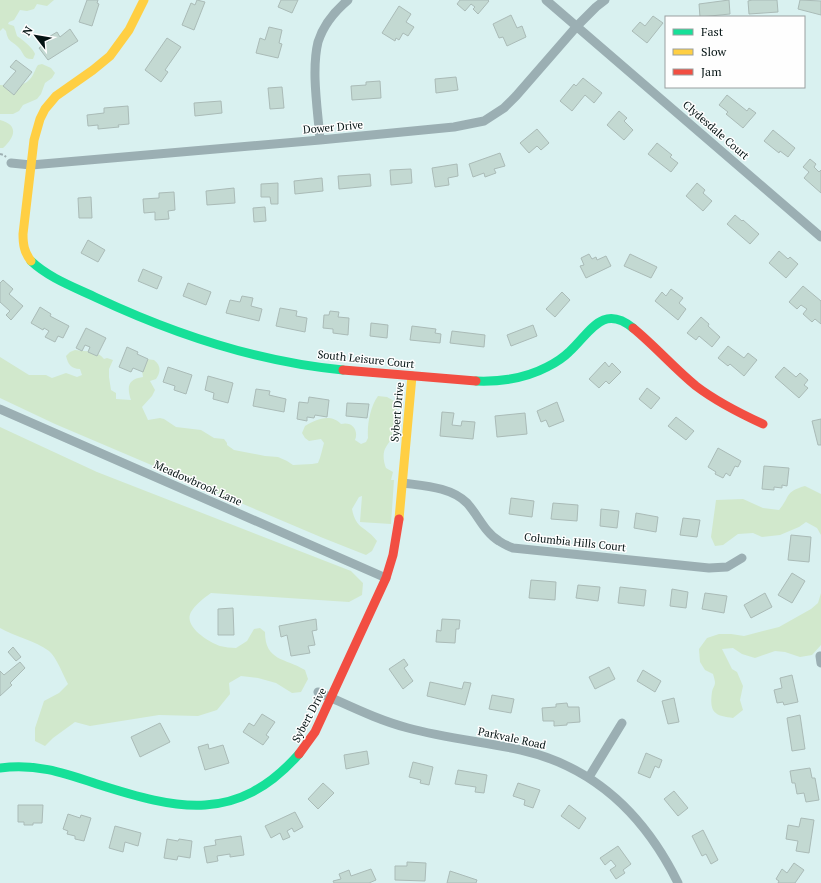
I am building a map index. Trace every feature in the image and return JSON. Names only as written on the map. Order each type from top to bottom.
[{"type":"street","name":"South Leisure Court","points":[[144,0],[138,16],[117,48],[94,70],[59,93],[51,101],[39,121],[35,136],[31,165],[23,242],[25,253],[40,269],[59,280],[136,317],[219,345],[286,362],[316,367],[412,376],[490,382],[520,378],[553,364],[569,352],[596,324],[607,319],[615,318],[630,326],[695,385],[711,397],[725,406],[763,424]]},
{"type":"street","points":[[320,140],[315,74],[317,49],[323,30],[332,16],[348,0]]},
{"type":"street","name":"Clydesdale Court","points":[[546,0],[821,237]]},
{"type":"street","name":"Dower Drive","points":[[11,163],[31,165],[320,140],[454,127],[484,121],[504,108],[576,26],[605,0]]},
{"type":"street","name":"Sybert Drive","points":[[0,768],[25,766],[53,770],[150,800],[169,804],[194,806],[224,803],[241,798],[257,791],[276,779],[291,765],[305,749],[315,732],[332,698],[386,578],[398,530],[412,376]]},
{"type":"street","name":"Meadowbrook Lane","points":[[0,409],[386,578]]},
{"type":"street","name":"Columbia Hills Court","points":[[403,483],[436,487],[454,494],[467,502],[487,531],[498,541],[513,548],[709,568],[727,567],[742,558]]},
{"type":"street","name":"Parkvale Road","points":[[318,692],[387,722],[438,735],[522,750],[565,764],[589,777],[612,794],[637,820],[650,835],[665,858],[678,883]]},
{"type":"street","points":[[589,777],[622,723]]},
{"type":"green space","points":[[0,0],[54,0],[47,6],[37,4],[34,9],[27,11],[20,10],[14,20],[8,24],[14,26],[17,36],[25,42],[35,54],[33,59],[25,57],[17,45],[9,40],[6,31],[3,28],[0,31]]},
{"type":"green space","points":[[42,64],[51,68],[55,73],[52,78],[45,83],[41,94],[37,99],[23,105],[19,111],[13,114],[0,114],[0,85],[16,86],[27,82],[38,65]]},
{"type":"green space","points":[[0,120],[10,125],[13,132],[10,140],[3,148],[0,148]]},
{"type":"green space","points":[[75,350],[95,353],[104,359],[107,358],[113,360],[109,369],[109,377],[111,390],[116,393],[116,399],[131,400],[129,388],[131,382],[143,377],[142,370],[146,359],[154,360],[160,369],[156,379],[150,381],[155,390],[152,396],[142,407],[148,420],[160,418],[176,427],[201,430],[214,438],[224,439],[227,445],[234,450],[278,457],[293,465],[318,463],[321,455],[324,443],[321,439],[309,441],[305,438],[302,433],[305,426],[323,418],[333,419],[341,424],[345,423],[354,427],[356,433],[355,440],[361,444],[366,442],[368,438],[370,416],[375,400],[378,396],[387,397],[396,402],[397,411],[395,429],[392,438],[385,448],[384,454],[386,468],[393,472],[391,480],[394,480],[391,524],[360,522],[362,496],[359,497],[352,509],[356,521],[377,541],[372,551],[366,555],[55,424],[0,398],[0,357],[29,375],[46,375],[52,378],[66,373],[77,377],[82,375],[80,369],[70,366],[66,356]]},
{"type":"green space","points":[[0,427],[97,472],[351,571],[363,583],[362,595],[349,602],[211,593],[197,604],[191,612],[189,618],[198,633],[220,646],[236,648],[247,641],[254,629],[260,628],[265,632],[268,648],[272,654],[305,670],[308,679],[301,692],[292,693],[276,683],[258,678],[241,676],[229,683],[230,694],[217,710],[198,716],[159,715],[90,726],[75,722],[53,738],[45,746],[35,741],[35,728],[44,701],[59,693],[68,684],[57,662],[49,651],[37,644],[0,628]]},
{"type":"green space","points":[[805,486],[821,494],[821,535],[817,528],[806,522],[799,527],[780,535],[762,537],[753,533],[738,534],[723,545],[715,546],[711,537],[716,500],[743,499],[763,508],[779,510],[794,490]]},
{"type":"green space","points":[[821,593],[821,645],[812,655],[800,657],[785,652],[775,651],[755,658],[742,654],[733,648],[722,649],[732,669],[737,672],[743,686],[740,700],[743,710],[733,718],[722,716],[715,712],[711,705],[712,691],[715,685],[714,676],[705,670],[700,662],[699,649],[707,638],[719,634],[744,636],[779,627],[811,609],[818,603]]},
{"type":"building","points":[[87,0],[98,0],[97,3],[99,4],[92,26],[79,22]]},
{"type":"building","points":[[197,0],[205,2],[194,30],[182,25],[191,3],[195,5]]},
{"type":"building","points":[[281,0],[298,0],[292,13],[278,7]]},
{"type":"building","points":[[460,0],[489,1],[478,14],[473,9],[475,7],[471,4],[465,11],[457,4]]},
{"type":"building","points":[[729,0],[730,14],[700,16],[699,4]]},
{"type":"building","points":[[777,0],[778,12],[749,14],[748,1]]},
{"type":"building","points":[[800,0],[821,1],[821,15],[798,9]]},
{"type":"building","points":[[399,6],[411,14],[406,22],[414,27],[408,36],[403,33],[399,40],[396,38],[395,41],[382,33]]},
{"type":"building","points":[[511,15],[517,28],[522,26],[526,37],[507,46],[503,37],[499,38],[493,24]]},
{"type":"building","points":[[653,16],[663,23],[647,43],[632,31],[640,22],[645,26]]},
{"type":"building","points":[[269,27],[282,30],[279,43],[282,44],[278,58],[256,53],[260,38],[265,40]]},
{"type":"building","points":[[70,29],[78,41],[48,60],[39,48],[49,41],[47,38],[57,32],[60,37]]},
{"type":"building","points":[[167,38],[181,47],[165,70],[168,72],[161,82],[145,70]]},
{"type":"building","points":[[16,60],[32,72],[14,95],[3,86],[16,71],[10,67]]},
{"type":"building","points":[[456,77],[458,90],[436,93],[435,79]]},
{"type":"building","points":[[583,78],[602,93],[594,103],[585,95],[572,111],[560,101],[574,84],[576,86]]},
{"type":"building","points":[[380,81],[381,98],[352,100],[351,86],[366,85],[366,82]]},
{"type":"building","points":[[282,87],[284,108],[270,109],[268,88]]},
{"type":"building","points":[[727,95],[747,111],[749,108],[756,113],[743,128],[726,114],[728,112],[719,105]]},
{"type":"building","points":[[221,101],[222,113],[195,116],[194,103]]},
{"type":"building","points":[[128,106],[129,124],[118,125],[119,127],[98,129],[98,125],[88,126],[87,115],[104,113],[104,108]]},
{"type":"building","points":[[619,111],[627,118],[624,121],[633,130],[624,140],[607,125]]},
{"type":"building","points":[[537,129],[549,143],[541,150],[537,146],[529,153],[520,143]]},
{"type":"building","points":[[773,130],[795,148],[788,157],[780,151],[779,153],[764,141]]},
{"type":"building","points":[[657,143],[672,155],[670,157],[678,163],[671,172],[648,154]]},
{"type":"building","points":[[500,153],[505,166],[494,169],[496,173],[485,177],[484,173],[473,177],[469,164]]},
{"type":"building","points":[[810,159],[816,164],[814,167],[819,172],[821,170],[821,193],[804,178],[809,172],[803,167]]},
{"type":"building","points":[[457,164],[458,176],[448,178],[449,185],[435,187],[432,168]]},
{"type":"building","points":[[411,169],[412,183],[391,185],[390,170]]},
{"type":"building","points":[[370,174],[371,186],[339,189],[338,176]]},
{"type":"building","points":[[322,178],[323,191],[295,194],[294,181]]},
{"type":"building","points":[[278,183],[278,204],[271,204],[270,197],[261,197],[261,184]]},
{"type":"building","points":[[697,183],[705,190],[703,193],[712,201],[703,211],[686,196]]},
{"type":"building","points":[[234,188],[235,203],[207,205],[206,191]]},
{"type":"building","points":[[174,192],[175,210],[168,211],[169,219],[155,220],[155,212],[144,213],[143,199],[159,198],[159,193]]},
{"type":"building","points":[[91,197],[92,218],[79,218],[78,198]]},
{"type":"building","points":[[265,207],[266,221],[254,222],[253,208]]},
{"type":"building","points":[[735,215],[759,234],[750,244],[727,224]]},
{"type":"building","points":[[88,240],[105,250],[98,262],[81,253]]},
{"type":"building","points":[[779,251],[788,259],[790,257],[798,264],[786,278],[769,263]]},
{"type":"building","points":[[589,254],[592,259],[596,257],[597,260],[606,256],[611,266],[586,278],[580,266],[584,265],[581,258]]},
{"type":"building","points":[[630,254],[657,267],[651,278],[624,266]]},
{"type":"building","points":[[143,269],[162,277],[157,289],[138,281]]},
{"type":"building","points":[[3,280],[13,289],[9,294],[23,306],[11,320],[6,315],[10,311],[0,302],[0,283]]},
{"type":"building","points":[[188,283],[211,292],[206,305],[183,296]]},
{"type":"building","points":[[803,286],[821,301],[821,324],[815,319],[812,322],[803,314],[807,309],[801,305],[797,309],[789,302]]},
{"type":"building","points":[[671,289],[683,298],[679,303],[686,309],[678,320],[655,301],[662,292],[666,296]]},
{"type":"building","points":[[562,292],[570,300],[555,317],[546,309]]},
{"type":"building","points":[[242,296],[253,298],[251,306],[262,309],[259,321],[226,313],[230,300],[240,302]]},
{"type":"building","points":[[40,307],[51,314],[50,316],[69,326],[63,338],[58,336],[55,342],[45,337],[49,331],[44,328],[43,330],[31,323]]},
{"type":"building","points":[[280,308],[297,311],[296,316],[307,318],[305,332],[276,326]]},
{"type":"building","points":[[330,311],[339,312],[338,317],[349,318],[348,335],[333,333],[333,329],[323,328],[324,315],[329,315]]},
{"type":"building","points":[[701,317],[720,337],[712,347],[699,336],[696,340],[687,333]]},
{"type":"building","points":[[371,323],[388,325],[387,338],[370,336]]},
{"type":"building","points":[[533,325],[537,336],[511,346],[507,335]]},
{"type":"building","points":[[412,326],[436,329],[435,333],[441,334],[440,343],[410,340]]},
{"type":"building","points":[[86,328],[106,338],[97,356],[88,352],[90,347],[85,345],[82,351],[76,348]]},
{"type":"building","points":[[452,331],[485,335],[484,347],[450,343]]},
{"type":"building","points":[[728,346],[744,358],[748,353],[757,360],[744,376],[730,364],[728,366],[718,358]]},
{"type":"building","points":[[127,347],[148,359],[143,372],[133,368],[131,372],[119,367]]},
{"type":"building","points":[[605,362],[609,367],[612,363],[621,372],[609,384],[606,381],[599,388],[589,379]]},
{"type":"building","points":[[168,367],[192,375],[186,394],[174,390],[175,386],[163,382]]},
{"type":"building","points":[[784,367],[796,377],[800,373],[808,380],[804,385],[808,388],[799,398],[775,377]]},
{"type":"building","points":[[208,376],[233,383],[228,403],[213,399],[214,393],[205,390]]},
{"type":"building","points":[[647,388],[660,398],[651,409],[639,399]]},
{"type":"building","points":[[256,389],[270,391],[269,395],[286,399],[284,412],[253,406]]},
{"type":"building","points":[[309,397],[329,400],[327,417],[315,415],[314,418],[307,417],[307,421],[297,419],[299,402],[308,403]]},
{"type":"building","points":[[557,402],[564,421],[549,427],[546,420],[541,422],[537,411]]},
{"type":"building","points":[[347,403],[369,404],[367,418],[346,416]]},
{"type":"building","points":[[442,412],[454,413],[452,425],[461,426],[462,421],[475,422],[473,439],[440,436]]},
{"type":"building","points":[[525,413],[527,434],[497,437],[495,416]]},
{"type":"building","points":[[676,417],[694,431],[686,440],[668,426]]},
{"type":"building","points":[[821,419],[821,445],[818,445],[812,421]]},
{"type":"building","points":[[718,448],[741,461],[738,467],[735,466],[730,476],[726,473],[723,478],[715,474],[716,472],[708,467]]},
{"type":"building","points":[[764,466],[789,468],[787,486],[782,485],[782,488],[774,487],[774,490],[762,489]]},
{"type":"building","points":[[511,498],[534,501],[532,517],[509,514]]},
{"type":"building","points":[[553,503],[578,505],[577,521],[551,519]]},
{"type":"building","points":[[601,509],[619,511],[617,528],[600,526]]},
{"type":"building","points":[[636,513],[658,517],[656,532],[634,528]]},
{"type":"building","points":[[683,518],[700,520],[697,537],[680,535]]},
{"type":"building","points":[[791,535],[811,537],[809,562],[788,560]]},
{"type":"building","points":[[792,573],[805,581],[792,603],[778,595]]},
{"type":"building","points":[[531,580],[556,582],[555,600],[529,598]]},
{"type":"building","points":[[578,585],[600,587],[598,601],[576,598]]},
{"type":"building","points":[[620,587],[646,590],[644,606],[618,603]]},
{"type":"building","points":[[672,589],[688,592],[686,608],[670,606]]},
{"type":"building","points":[[705,593],[727,596],[724,613],[702,609]]},
{"type":"building","points":[[765,593],[772,607],[751,618],[744,605]]},
{"type":"building","points":[[233,608],[234,635],[218,635],[218,609]]},
{"type":"building","points":[[316,619],[317,630],[312,631],[315,645],[308,646],[310,653],[291,656],[287,635],[281,637],[279,626]]},
{"type":"building","points":[[442,619],[460,620],[459,629],[456,629],[455,643],[436,642],[437,630],[441,631]]},
{"type":"building","points":[[13,647],[21,657],[16,661],[8,652]]},
{"type":"building","points":[[404,659],[408,665],[404,668],[413,681],[403,689],[389,669]]},
{"type":"building","points":[[20,662],[25,668],[10,683],[12,685],[0,696],[0,671],[4,675]]},
{"type":"building","points":[[609,667],[615,679],[595,689],[589,677]]},
{"type":"building","points":[[643,670],[661,681],[655,692],[637,681]]},
{"type":"building","points":[[792,675],[798,702],[784,705],[783,702],[777,703],[774,690],[782,688],[780,678]]},
{"type":"building","points":[[430,682],[462,689],[464,682],[471,683],[465,705],[427,696]]},
{"type":"building","points":[[492,695],[514,699],[511,713],[489,709]]},
{"type":"building","points":[[674,698],[679,722],[668,724],[662,701]]},
{"type":"building","points":[[567,703],[568,707],[579,707],[580,722],[554,726],[554,721],[543,721],[542,708],[556,707],[556,704]]},
{"type":"building","points":[[262,714],[275,722],[266,735],[269,737],[263,745],[243,732],[249,723],[254,726]]},
{"type":"building","points":[[800,715],[805,749],[792,751],[787,718]]},
{"type":"building","points":[[160,723],[170,742],[140,757],[131,737]]},
{"type":"building","points":[[208,744],[209,749],[223,745],[229,763],[205,770],[198,747]]},
{"type":"building","points":[[367,751],[369,764],[346,769],[344,755]]},
{"type":"building","points":[[646,753],[662,760],[659,768],[655,766],[650,778],[638,773]]},
{"type":"building","points":[[413,762],[433,767],[429,785],[420,783],[421,780],[409,777]]},
{"type":"building","points":[[810,768],[812,778],[815,778],[819,800],[806,802],[804,793],[797,794],[795,783],[792,783],[790,771]]},
{"type":"building","points":[[458,770],[487,775],[484,793],[475,792],[476,787],[455,784]]},
{"type":"building","points":[[323,783],[334,793],[318,809],[308,799]]},
{"type":"building","points":[[518,783],[540,790],[533,808],[524,805],[525,800],[513,796]]},
{"type":"building","points":[[674,791],[688,808],[678,816],[664,799]]},
{"type":"building","points":[[18,805],[43,805],[42,823],[24,825],[24,822],[18,822]]},
{"type":"building","points":[[569,805],[586,818],[579,829],[561,816]]},
{"type":"building","points":[[295,812],[303,827],[294,832],[292,828],[287,831],[290,837],[283,840],[280,833],[271,838],[265,826]]},
{"type":"building","points":[[68,814],[80,818],[81,815],[91,818],[84,841],[75,839],[75,836],[67,834],[68,831],[63,829]]},
{"type":"building","points":[[801,818],[814,820],[809,853],[796,851],[798,841],[786,839],[788,825],[799,827]]},
{"type":"building","points":[[115,826],[141,833],[138,846],[125,842],[123,852],[109,848]]},
{"type":"building","points":[[703,830],[718,860],[711,864],[706,854],[702,856],[692,836]]},
{"type":"building","points":[[241,836],[244,855],[230,857],[230,854],[217,856],[218,861],[207,863],[204,847],[216,845],[215,840]]},
{"type":"building","points":[[167,839],[192,841],[190,858],[178,856],[177,860],[164,858]]},
{"type":"building","points":[[618,846],[631,864],[623,870],[625,873],[616,879],[610,870],[616,866],[611,860],[605,865],[600,858]]},
{"type":"building","points":[[407,862],[426,863],[425,881],[395,880],[395,866],[407,866]]},
{"type":"building","points":[[794,863],[804,870],[795,883],[778,883],[779,881],[776,879],[782,869],[787,873]]},
{"type":"building","points":[[371,869],[376,880],[369,883],[334,883],[333,881],[341,879],[339,874],[349,870],[351,876]]},
{"type":"building","points":[[450,871],[477,880],[476,883],[447,883]]},
{"type":"traffic: fast","points":[[31,261],[38,267],[71,286],[126,311],[186,334],[248,353],[311,366],[343,370]]},
{"type":"traffic: fast","points":[[476,381],[512,379],[547,367],[564,356],[590,329],[605,320],[613,319],[622,321],[633,328]]},
{"type":"traffic: fast","points":[[0,768],[26,767],[50,770],[154,800],[180,804],[205,805],[229,801],[253,792],[276,776],[299,754]]},
{"type":"traffic: slow","points":[[31,261],[24,248],[23,234],[34,140],[40,119],[45,109],[56,96],[110,56],[129,30],[144,0]]},
{"type":"traffic: slow","points":[[399,519],[412,376]]},
{"type":"traffic: jam","points":[[633,328],[696,386],[728,407],[763,424]]},
{"type":"traffic: jam","points":[[343,370],[476,381]]},
{"type":"traffic: jam","points":[[299,754],[315,732],[386,578],[393,555],[399,519]]}]
